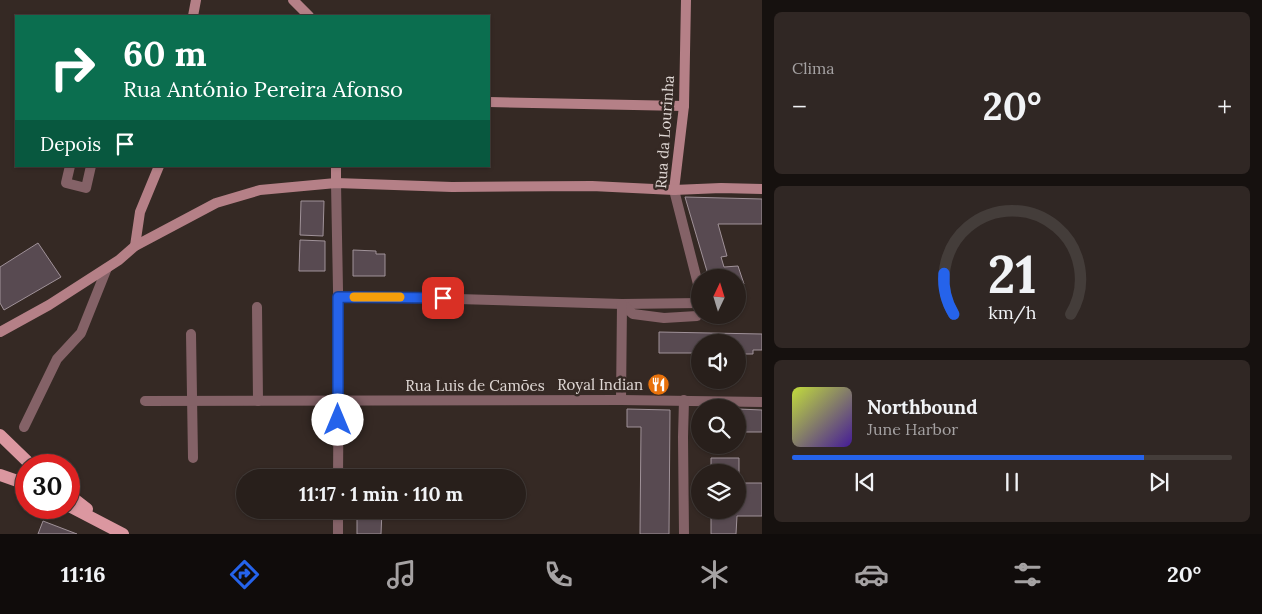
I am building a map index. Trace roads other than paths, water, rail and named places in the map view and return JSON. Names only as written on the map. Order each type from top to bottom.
[{"type":"main road","points":[[0,435],[20,454]]},
{"type":"main road","points":[[0,475],[15,480]]},
{"type":"main road","points":[[80,503],[118,532]]},
{"type":"main road","points":[[80,512],[118,532]]},
{"type":"street","points":[[193,15],[196,0]]},
{"type":"street","points":[[293,0],[308,15]]},
{"type":"street","name":"Rua da Lourinha","points":[[686,0],[684,106],[674,190],[694,269]]},
{"type":"street","points":[[490,102],[684,106]]},
{"type":"street","points":[[70,167],[66,183],[86,188],[91,167]]},
{"type":"street","points":[[135,246],[140,212],[159,167]]},
{"type":"street","points":[[336,167],[338,469]]},
{"type":"street","points":[[0,332],[49,305],[107,268],[135,246],[216,203],[260,190],[336,183],[452,186],[592,186],[674,190],[762,189]]},
{"type":"street","points":[[24,427],[57,359],[81,333],[107,268]]},
{"type":"street","points":[[338,297],[622,304],[691,303]]},
{"type":"street","points":[[622,304],[633,314],[664,318],[691,316]]},
{"type":"street","points":[[621,400],[622,304]]},
{"type":"street","points":[[257,307],[258,401]]},
{"type":"street","points":[[191,334],[193,458]]},
{"type":"street","points":[[684,400],[682,437],[684,534]]},
{"type":"street","name":"Rua Luis de Camões","points":[[145,401],[684,400],[762,402]]},
{"type":"street","points":[[338,519],[338,534]]},
{"type":"place","name":"Royal Indian","points":[[659,385]]}]
